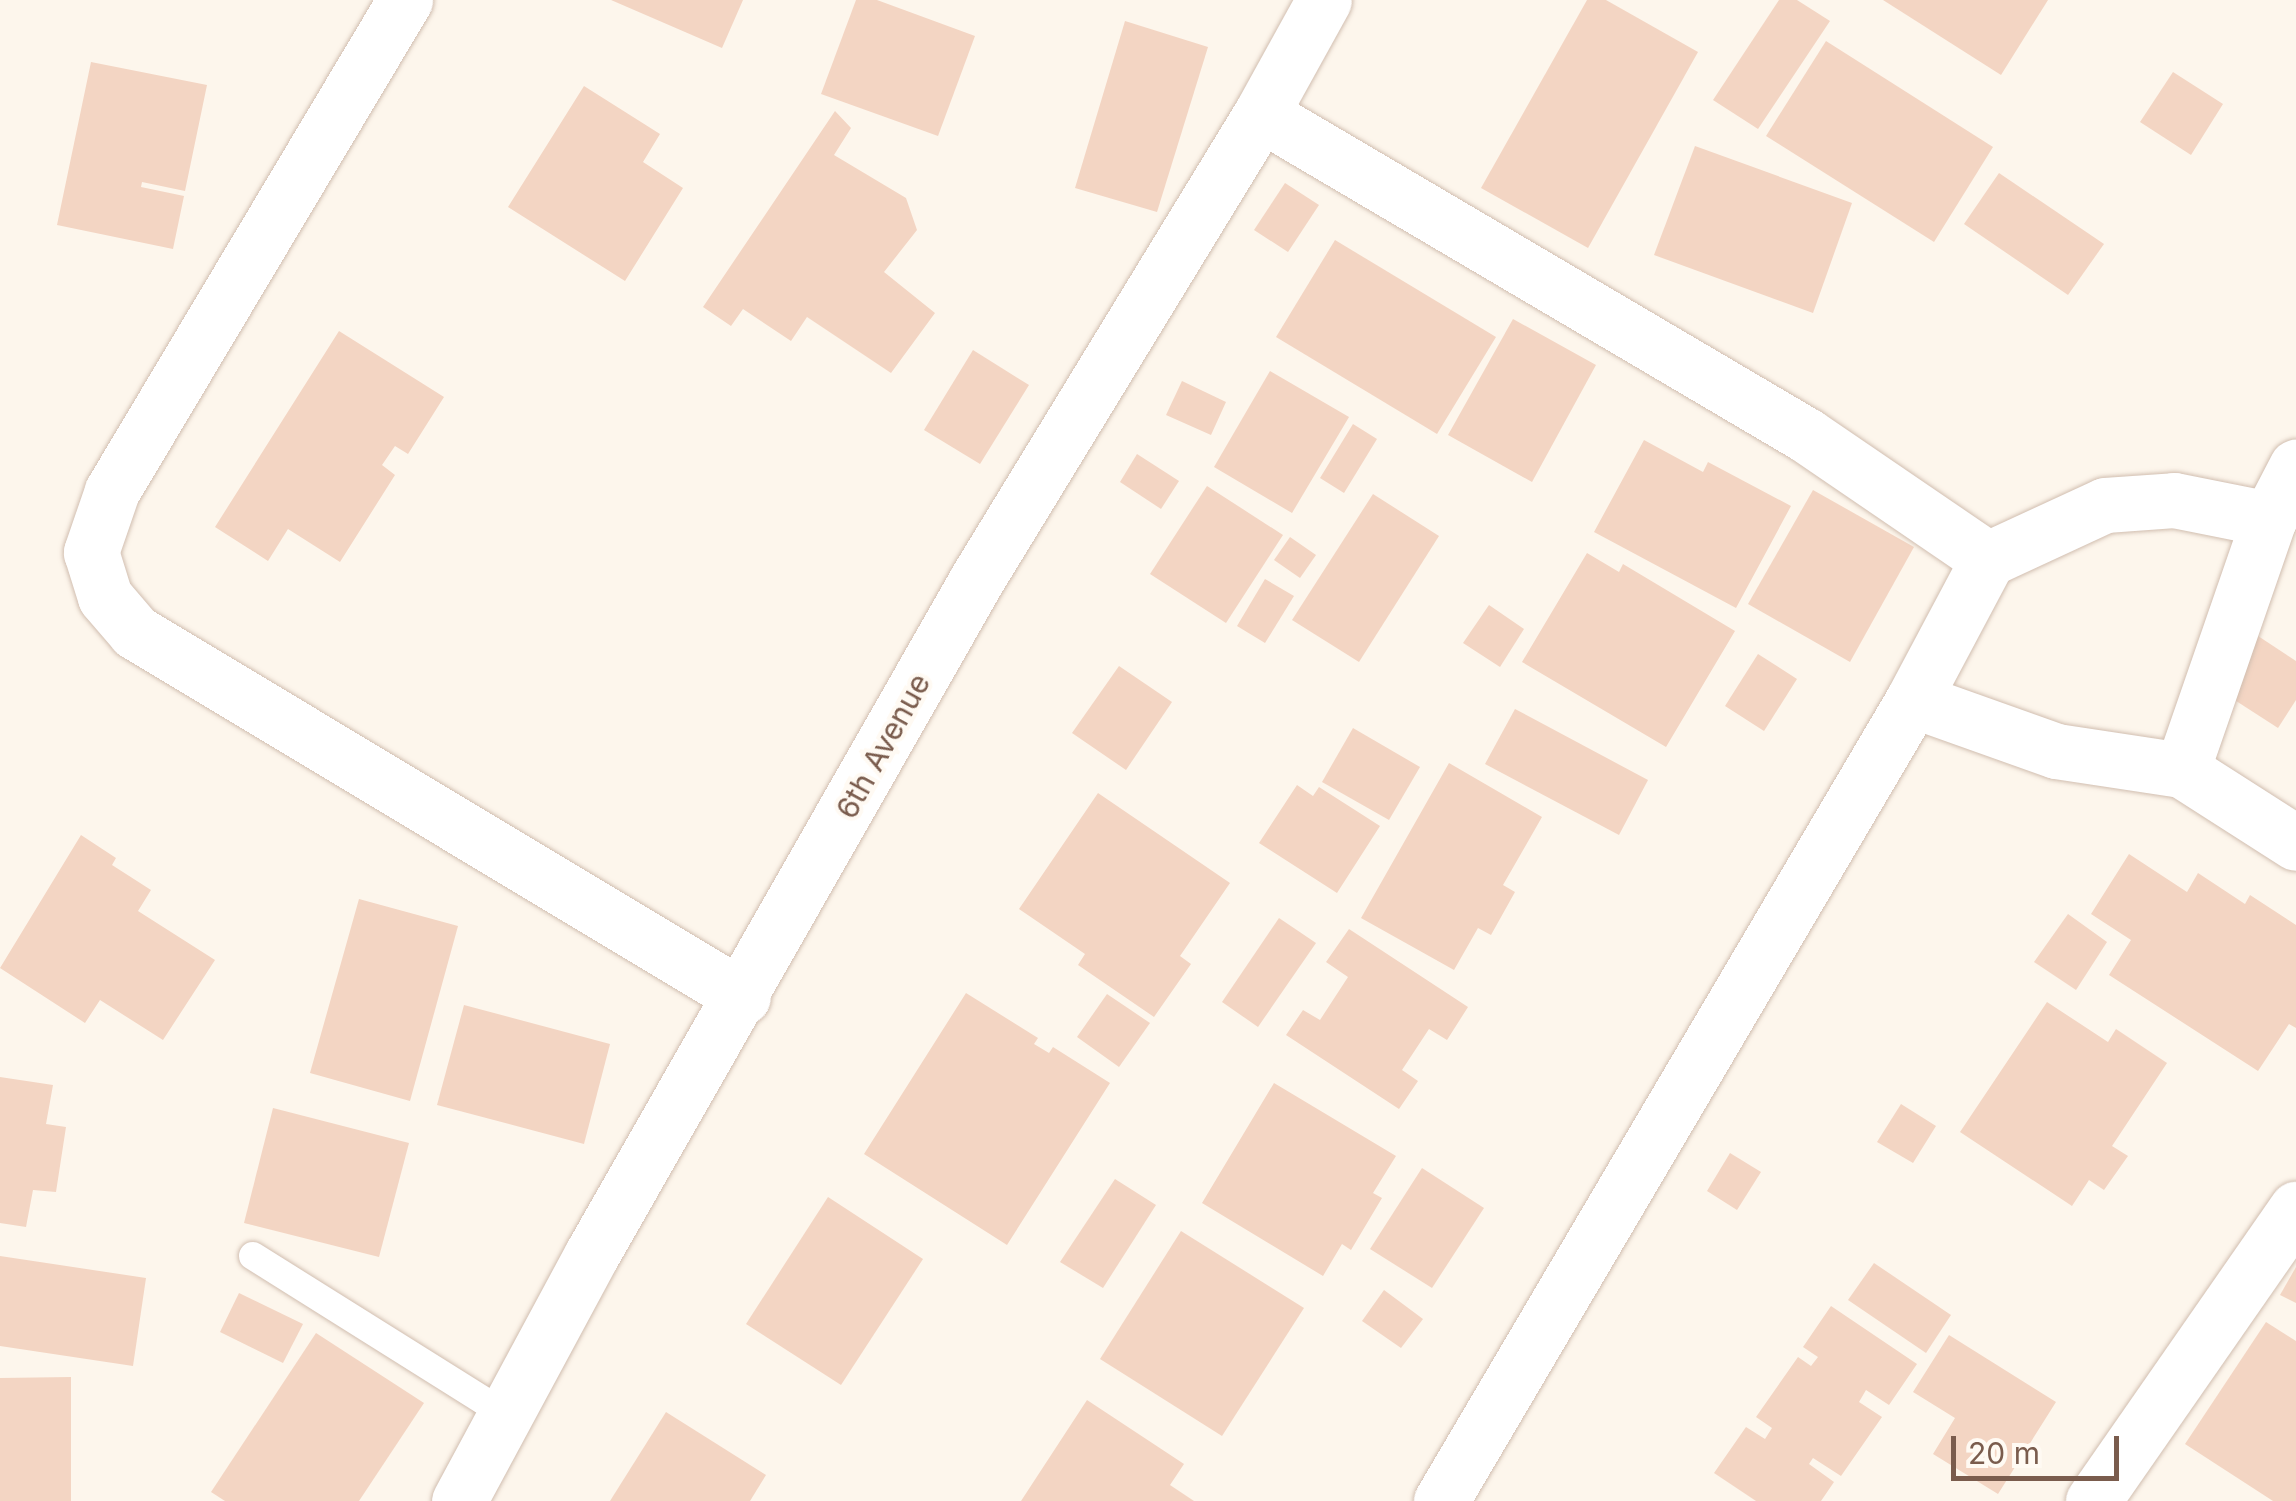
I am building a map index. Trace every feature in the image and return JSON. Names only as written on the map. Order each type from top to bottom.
[{"type":"street","points":[[405,0],[112,492],[92,552],[106,597],[135,632],[742,996]]},
{"type":"street","name":"6th Avenue","points":[[459,1501],[592,1254],[977,579],[1262,114],[1324,0]]},
{"type":"street","points":[[1262,114],[1806,434],[1988,559]]},
{"type":"street","points":[[2182,770],[2269,519],[2296,467]]},
{"type":"street","points":[[1441,1501],[1913,700],[1988,559],[2105,505],[2174,500],[2269,519]]},
{"type":"street","points":[[1913,700],[2056,751],[2182,770],[2296,843]]},
{"type":"street","points":[[2093,1501],[2296,1209]]},
{"type":"lane","points":[[254,1256],[506,1415]]},
{"type":"building","points":[[611,0],[743,0],[722,48]]},
{"type":"building","points":[[856,0],[877,0],[975,36],[938,136],[821,94]]},
{"type":"building","points":[[1587,0],[1606,0],[1698,52],[1588,248],[1481,188]]},
{"type":"building","points":[[1779,0],[1797,0],[1830,21],[1758,129],[1713,100]]},
{"type":"building","points":[[1883,0],[2048,0],[2001,75]]},
{"type":"building","points":[[1125,21],[1208,47],[1157,212],[1075,188]]},
{"type":"building","points":[[1826,41],[1993,147],[1934,242],[1766,136]]},
{"type":"building","points":[[91,62],[207,85],[185,191],[142,182],[141,187],[184,196],[173,249],[57,225]]},
{"type":"building","points":[[2173,72],[2223,104],[2191,155],[2140,122]]},
{"type":"building","points":[[584,86],[660,134],[643,162],[683,188],[625,281],[508,207]]},
{"type":"building","points":[[835,111],[851,128],[834,155],[906,198],[917,230],[884,272],[935,313],[891,373],[807,317],[791,341],[743,309],[731,326],[703,307]]},
{"type":"building","points":[[1695,146],[1852,203],[1813,313],[1654,255]]},
{"type":"building","points":[[1999,173],[2104,244],[2068,295],[1964,224]]},
{"type":"building","points":[[1285,183],[1319,205],[1288,252],[1254,230]]},
{"type":"building","points":[[1335,240],[1496,337],[1437,434],[1276,337]]},
{"type":"building","points":[[1513,319],[1596,365],[1532,482],[1448,435]]},
{"type":"building","points":[[339,331],[444,397],[408,454],[395,446],[382,465],[395,475],[340,562],[288,529],[268,561],[215,527]]},
{"type":"building","points":[[973,350],[1029,385],[980,464],[924,430]]},
{"type":"building","points":[[1270,371],[1349,417],[1292,513],[1214,467]]},
{"type":"building","points":[[1182,381],[1226,402],[1211,435],[1166,415]]},
{"type":"building","points":[[1353,424],[1377,439],[1344,493],[1320,478]]},
{"type":"building","points":[[1644,440],[1703,472],[1708,462],[1791,506],[1736,608],[1594,532]]},
{"type":"building","points":[[1137,454],[1179,481],[1161,509],[1120,482]]},
{"type":"building","points":[[1207,486],[1283,535],[1226,623],[1150,574]]},
{"type":"building","points":[[1813,490],[1914,547],[1850,662],[1748,604]]},
{"type":"building","points":[[1373,494],[1439,536],[1359,662],[1292,620]]},
{"type":"building","points":[[1290,537],[1316,555],[1300,578],[1274,560]]},
{"type":"building","points":[[1587,553],[1619,572],[1623,564],[1735,631],[1666,747],[1522,662]]},
{"type":"building","points":[[1265,579],[1294,596],[1265,643],[1237,626]]},
{"type":"building","points":[[1489,605],[1524,629],[1500,667],[1463,643]]},
{"type":"building","points":[[2252,632],[2296,661],[2296,700],[2278,728],[2216,688]]},
{"type":"building","points":[[1758,654],[1797,679],[1764,731],[1725,706]]},
{"type":"building","points":[[1119,666],[1172,702],[1126,770],[1072,733]]},
{"type":"building","points":[[1515,709],[1648,780],[1619,835],[1485,764]]},
{"type":"building","points":[[1353,728],[1420,767],[1389,820],[1322,782]]},
{"type":"building","points":[[1449,763],[1542,817],[1503,885],[1515,892],[1491,935],[1478,928],[1454,970],[1361,918]]},
{"type":"building","points":[[1297,785],[1313,796],[1319,787],[1380,826],[1337,893],[1259,843]]},
{"type":"building","points":[[1098,793],[1230,883],[1180,956],[1191,964],[1154,1017],[1078,965],[1085,954],[1019,909]]},
{"type":"building","points":[[81,835],[116,858],[112,865],[151,890],[138,911],[215,960],[163,1040],[100,1000],[85,1023],[0,968]]},
{"type":"building","points":[[2129,854],[2187,892],[2198,873],[2245,904],[2250,895],[2296,925],[2296,1028],[2289,1024],[2258,1071],[2109,975],[2131,940],[2091,914]]},
{"type":"building","points":[[359,899],[458,926],[410,1101],[310,1073]]},
{"type":"building","points":[[2068,914],[2107,942],[2076,990],[2034,962]]},
{"type":"building","points":[[1279,918],[1316,943],[1258,1027],[1222,1002]]},
{"type":"building","points":[[1349,929],[1468,1007],[1447,1040],[1429,1029],[1402,1070],[1418,1081],[1399,1109],[1286,1035],[1303,1010],[1320,1020],[1348,977],[1326,962]]},
{"type":"building","points":[[966,993],[1038,1038],[1034,1044],[1049,1053],[1053,1047],[1110,1083],[1007,1245],[864,1154]]},
{"type":"building","points":[[1107,994],[1150,1023],[1119,1067],[1077,1037]]},
{"type":"building","points":[[2047,1002],[2108,1042],[2116,1029],[2167,1063],[2112,1146],[2128,1156],[2104,1190],[2089,1180],[2072,1206],[1960,1132]]},
{"type":"building","points":[[464,1005],[610,1044],[584,1144],[437,1105]]},
{"type":"building","points":[[0,1077],[53,1085],[46,1124],[66,1127],[56,1192],[33,1190],[26,1227],[0,1223]]},
{"type":"building","points":[[1274,1083],[1396,1156],[1373,1193],[1382,1198],[1351,1250],[1342,1244],[1323,1276],[1202,1203]]},
{"type":"building","points":[[1901,1104],[1936,1126],[1913,1163],[1877,1142]]},
{"type":"building","points":[[273,1108],[409,1143],[379,1257],[244,1223]]},
{"type":"building","points":[[1730,1153],[1761,1172],[1737,1210],[1707,1191]]},
{"type":"building","points":[[1422,1168],[1484,1208],[1432,1288],[1370,1249]]},
{"type":"building","points":[[1115,1179],[1156,1205],[1103,1288],[1060,1262]]},
{"type":"building","points":[[828,1197],[923,1259],[841,1385],[746,1324]]},
{"type":"building","points":[[1181,1231],[1304,1308],[1222,1436],[1100,1359]]},
{"type":"building","points":[[0,1256],[146,1278],[133,1366],[0,1346]]},
{"type":"building","points":[[1874,1263],[1951,1315],[1926,1353],[1848,1300]]},
{"type":"building","points":[[2296,1267],[2296,1303],[2280,1295]]},
{"type":"building","points":[[1384,1290],[1423,1319],[1401,1348],[1362,1321]]},
{"type":"building","points":[[239,1293],[303,1324],[283,1363],[220,1332]]},
{"type":"building","points":[[1831,1306],[1917,1364],[1889,1405],[1866,1390],[1859,1402],[1882,1417],[1841,1476],[1813,1458],[1809,1464],[1834,1482],[1821,1501],[1756,1501],[1714,1473],[1746,1427],[1765,1439],[1772,1428],[1756,1417],[1798,1357],[1811,1366],[1818,1357],[1803,1347]]},
{"type":"building","points":[[2266,1322],[2296,1341],[2296,1501],[2273,1501],[2185,1444]]},
{"type":"building","points":[[316,1333],[424,1403],[359,1501],[225,1501],[211,1492]]},
{"type":"building","points":[[1949,1335],[2056,1402],[1998,1494],[1933,1454],[1955,1418],[1913,1392]]},
{"type":"building","points":[[71,1377],[71,1501],[0,1501],[0,1378]]},
{"type":"building","points":[[1087,1400],[1184,1464],[1170,1485],[1194,1501],[1021,1501]]},
{"type":"building","points":[[666,1412],[766,1475],[750,1501],[610,1501]]}]
